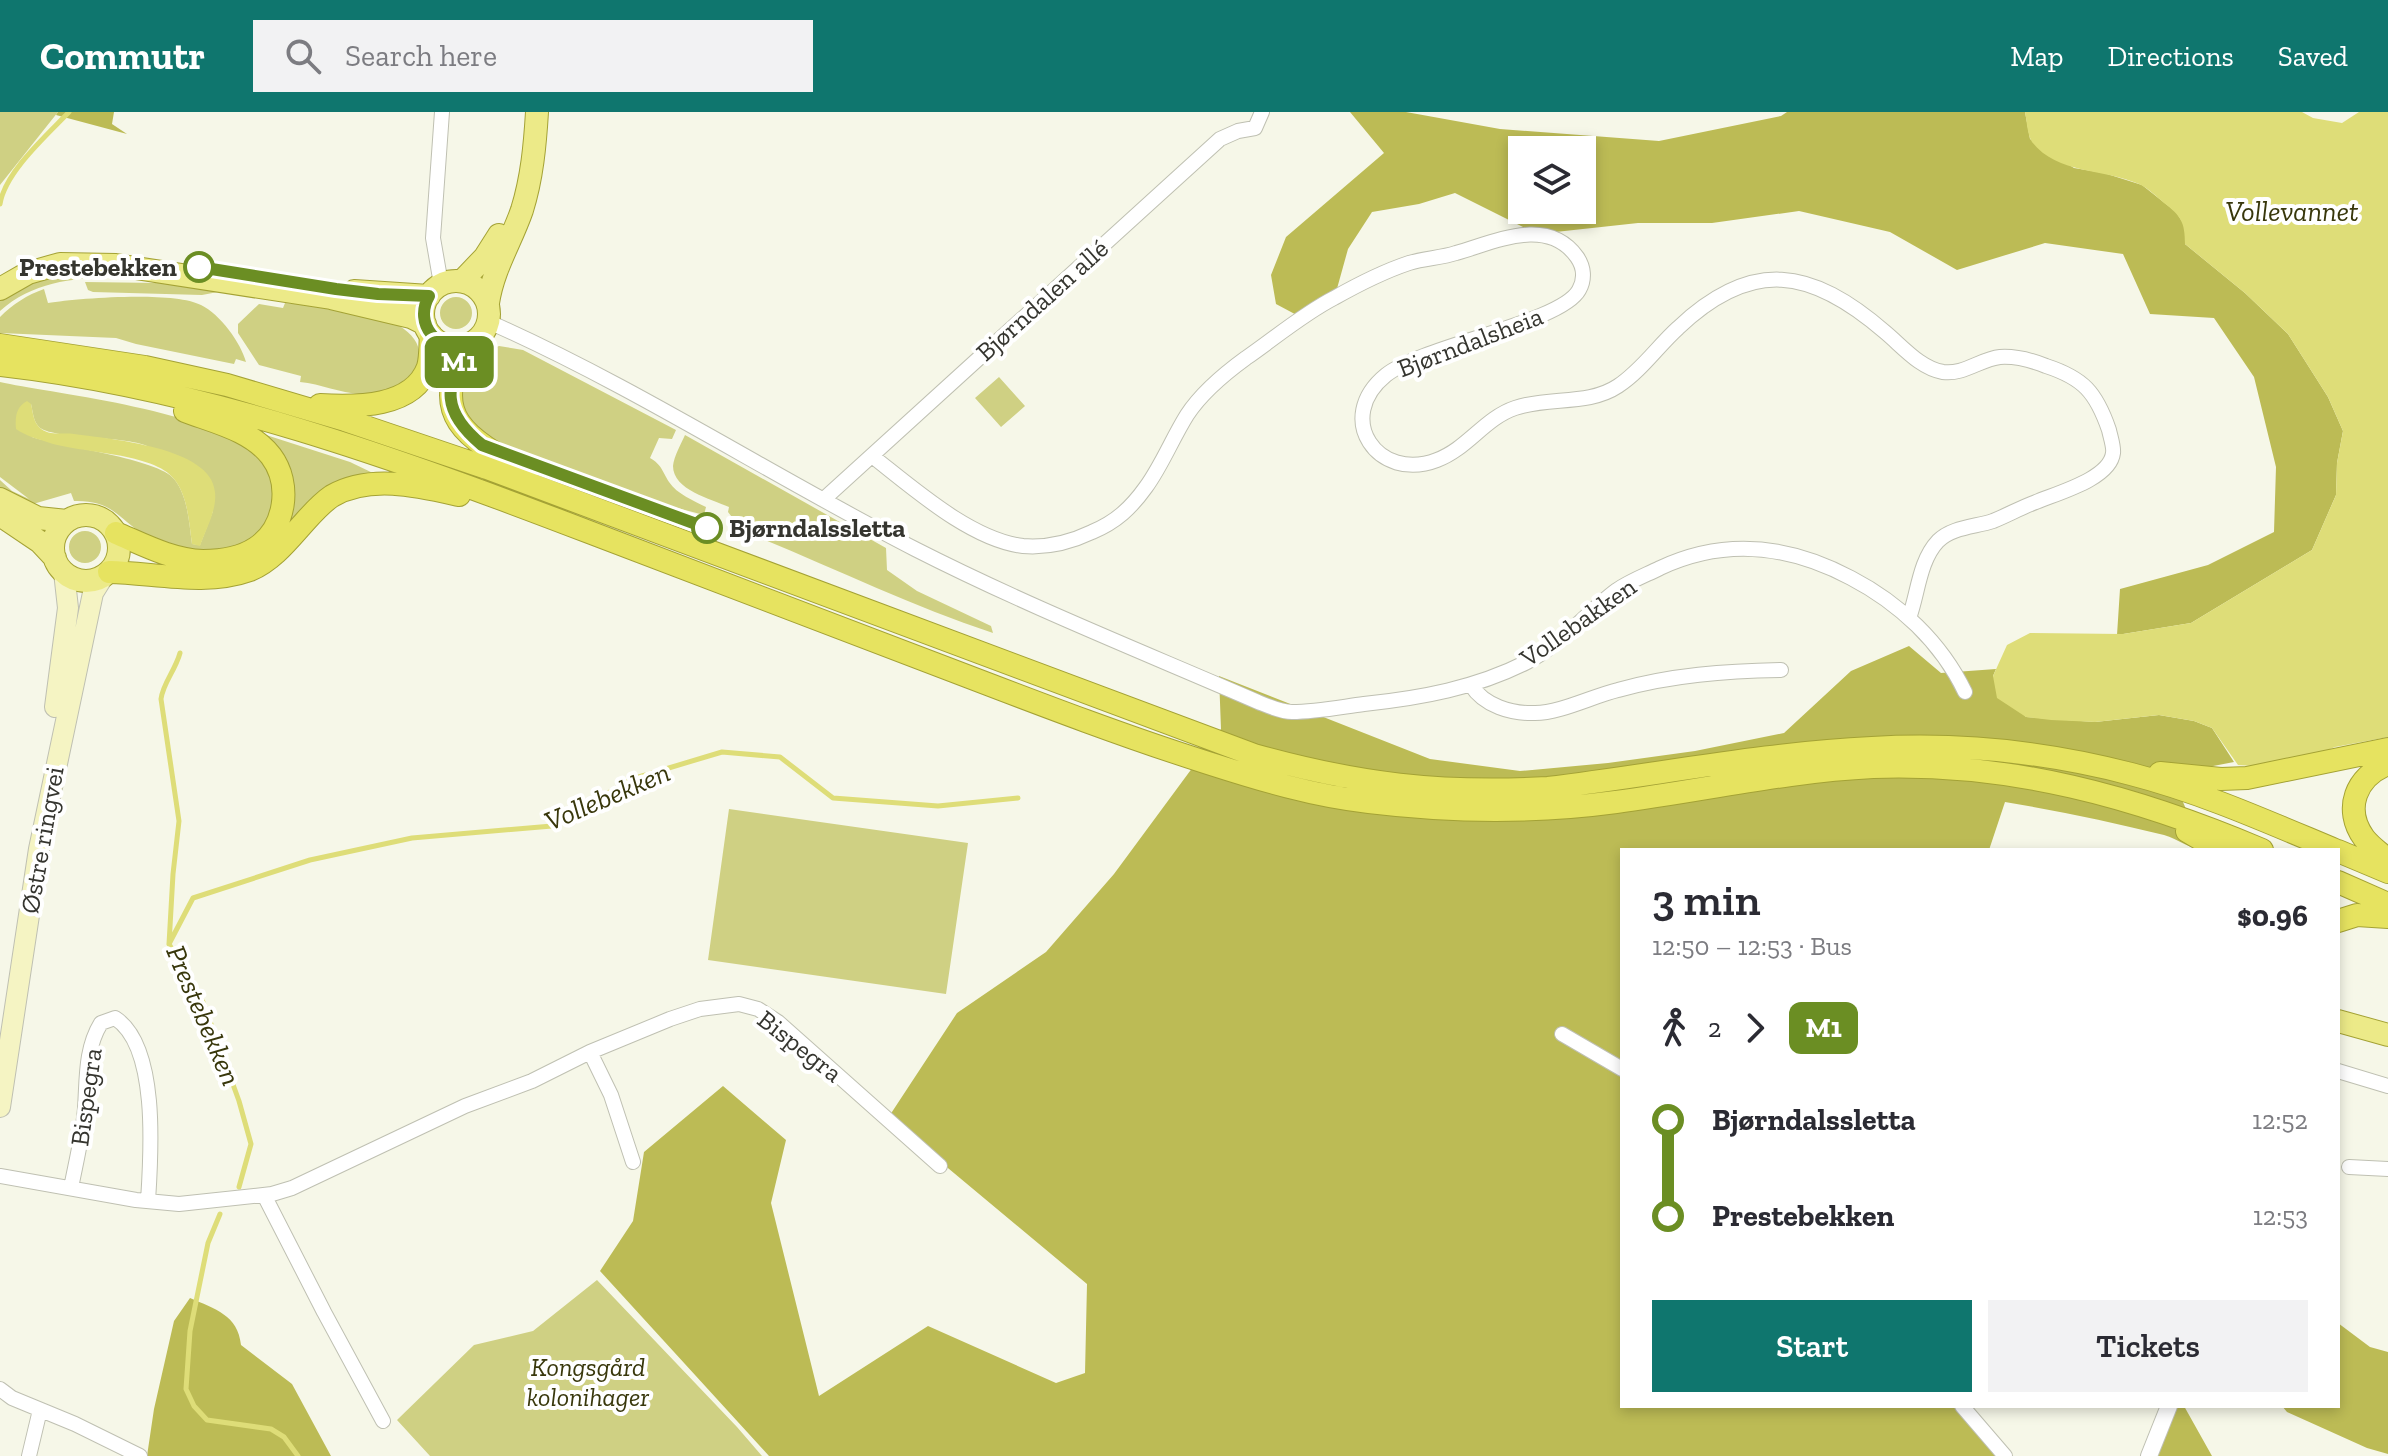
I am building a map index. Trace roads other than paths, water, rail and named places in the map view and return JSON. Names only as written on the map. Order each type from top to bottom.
[{"type":"highway","points":[[294,403],[347,405],[379,402],[402,395],[418,384],[430,359],[428,329]]},
{"type":"highway","points":[[469,344],[457,365],[450,395],[455,418],[465,431],[512,463],[594,509]]},
{"type":"highway","points":[[0,345],[145,367],[294,403],[487,468],[1240,751],[1295,767],[1372,782],[1459,790],[1548,788],[1871,748],[1969,748],[2033,754],[2091,765],[2179,788],[2329,848]]},
{"type":"highway","points":[[0,365],[113,383],[262,418],[434,474],[549,516],[1144,743],[1267,780],[1358,801],[1419,808],[1534,809],[1611,803],[1870,767],[1972,768],[2054,781],[2130,801],[2194,822],[2257,848]]},
{"type":"highway","points":[[113,383],[252,438],[276,465],[284,493],[279,520],[272,533],[254,549],[230,558],[203,561],[173,557],[116,533]]},
{"type":"highway","points":[[106,574],[194,578],[220,577],[249,570],[282,547],[332,496],[365,485],[413,486],[549,516]]},
{"type":"highway","points":[[2091,765],[2221,779],[2247,778],[2388,749]]},
{"type":"highway","points":[[2388,764],[2366,776],[2354,799],[2353,812],[2366,841],[2388,860]]},
{"type":"highway","points":[[2130,801],[2215,848]]},
{"type":"highway","points":[[2340,853],[2388,872]]},
{"type":"highway","points":[[2340,883],[2388,904]]},
{"type":"highway","points":[[2344,915],[2388,917]]},
{"type":"main road","points":[[428,329],[424,306],[492,247],[513,205],[521,178],[530,112]]},
{"type":"main road","points":[[0,289],[39,269],[71,263],[105,264],[331,298],[411,317],[428,329],[437,341],[453,347],[469,344],[482,335],[498,265],[521,212],[529,184],[537,112]]},
{"type":"main road","points":[[0,277],[36,259],[59,254],[94,253],[378,294],[444,287],[478,288],[488,312]]},
{"type":"main road","points":[[0,499],[38,518],[67,521]]},
{"type":"main road","points":[[0,515],[40,542],[59,565],[82,581],[106,574],[118,556],[116,533],[107,522],[94,516],[80,515],[67,521],[54,542],[59,565]]},
{"type":"main road","name":"Østre ringvei","points":[[0,1013],[56,699],[68,608],[59,565]]},
{"type":"main road","name":"Østre ringvei","points":[[0,1107],[39,849],[93,593],[106,574]]},
{"type":"main road","points":[[2340,1023],[2388,1035]]},
{"type":"street","points":[[442,112],[433,238],[444,287]]},
{"type":"street","name":"Bjørndalen allé","points":[[824,499],[1220,139],[1255,128],[1262,112]]},
{"type":"street","name":"Bjørndalsheia","points":[[872,456],[950,514],[986,536],[1023,546],[1061,543],[1079,538],[1110,525],[1123,515],[1146,487],[1201,397],[1238,364],[1290,326],[1331,299],[1407,264],[1457,253],[1503,238],[1536,235],[1564,245],[1582,265],[1583,275],[1573,298],[1540,316],[1408,363],[1380,380],[1367,396],[1362,409],[1362,428],[1376,451],[1403,466],[1421,465],[1451,453],[1501,413],[1548,401],[1585,398],[1614,389],[1693,314],[1726,291],[1755,280],[1791,279],[1835,297],[1868,318],[1921,363],[1939,371],[1955,372],[2002,357],[2022,358],[2070,374],[2083,383],[2093,394],[2105,420],[2114,450],[2112,460],[2092,478],[2067,491],[2000,518],[1949,534],[1939,541],[1926,562],[1909,618]]},
{"type":"street","points":[[488,312],[824,499]]},
{"type":"street","name":"Vollebakken","points":[[824,499],[916,550],[1050,614],[1290,713],[1414,698],[1471,685],[1539,655],[1637,578],[1679,559],[1727,548],[1771,550],[1815,560],[1858,581],[1909,618],[1947,661],[1965,692]]},
{"type":"street","points":[[1471,685],[1476,693],[1500,708],[1538,713],[1668,678],[1740,670],[1781,670]]},
{"type":"street","name":"Bispegra","points":[[0,1176],[179,1204],[264,1195],[292,1188],[465,1106],[532,1081],[638,1031],[700,1009],[739,1004],[758,1009],[778,1022],[940,1166]]},
{"type":"street","name":"Bispegra","points":[[71,1188],[85,1111],[90,1051],[101,1023],[115,1018],[130,1032],[142,1061],[152,1131],[148,1201]]},
{"type":"street","points":[[1562,1034],[1620,1068]]},
{"type":"street","points":[[590,1052],[611,1095],[633,1162]]},
{"type":"street","points":[[2340,1072],[2388,1086]]},
{"type":"street","points":[[2349,1167],[2388,1169]]},
{"type":"street","points":[[264,1195],[383,1421]]},
{"type":"street","points":[[4,1395],[40,1410],[120,1452],[140,1456]]},
{"type":"street","points":[[1964,1408],[2005,1456]]},
{"type":"street","points":[[2149,1456],[2168,1408]]},
{"type":"street","points":[[29,1456],[40,1410]]},
{"type":"water","name":"Vollevannet","points":[[2025,112],[2302,112],[2313,118],[2342,123],[2359,112],[2388,112],[2388,737],[2335,747],[2283,768],[2238,765],[2212,728],[2194,721],[2159,715],[2095,722],[2051,720],[2026,717],[1997,698],[1993,676],[2007,645],[2030,633],[2123,634],[2191,623],[2312,550],[2336,495],[2337,463],[2343,431],[2328,397],[2288,334],[2245,293],[2185,244],[2183,225],[2174,212],[2139,184],[2068,165],[2042,152],[2030,139]]},
{"type":"water","points":[[27,401],[31,404],[37,425],[47,432],[156,448],[197,465],[210,477],[215,492],[213,513],[200,546],[192,544],[187,510],[179,486],[164,470],[135,459],[63,446],[24,434],[16,429],[16,420],[18,409]]},
{"type":"waterway","name":"Prestebekken","points":[[0,204],[3,192],[18,167],[69,112]]},
{"type":"waterway","name":"Prestebekken","points":[[180,653],[161,699],[179,821],[169,944],[203,1002],[239,1101],[251,1144],[239,1187]]},
{"type":"waterway","name":"Vollebekken","points":[[169,944],[193,898],[310,860],[412,838],[552,826],[632,779],[722,752],[780,757],[833,798],[938,806],[1018,798]]},
{"type":"waterway","name":"Prestebekken","points":[[220,1214],[208,1243],[190,1331],[186,1389],[194,1406],[207,1420],[271,1429],[284,1437],[298,1456]]},
{"type":"place","name":"Prestebekken","points":[[199,267]]},
{"type":"place","name":"Bjørndalssletta","points":[[707,528]]},
{"type":"park label","name":"Kongsgård kolonihager","points":[[588,1382]]}]
